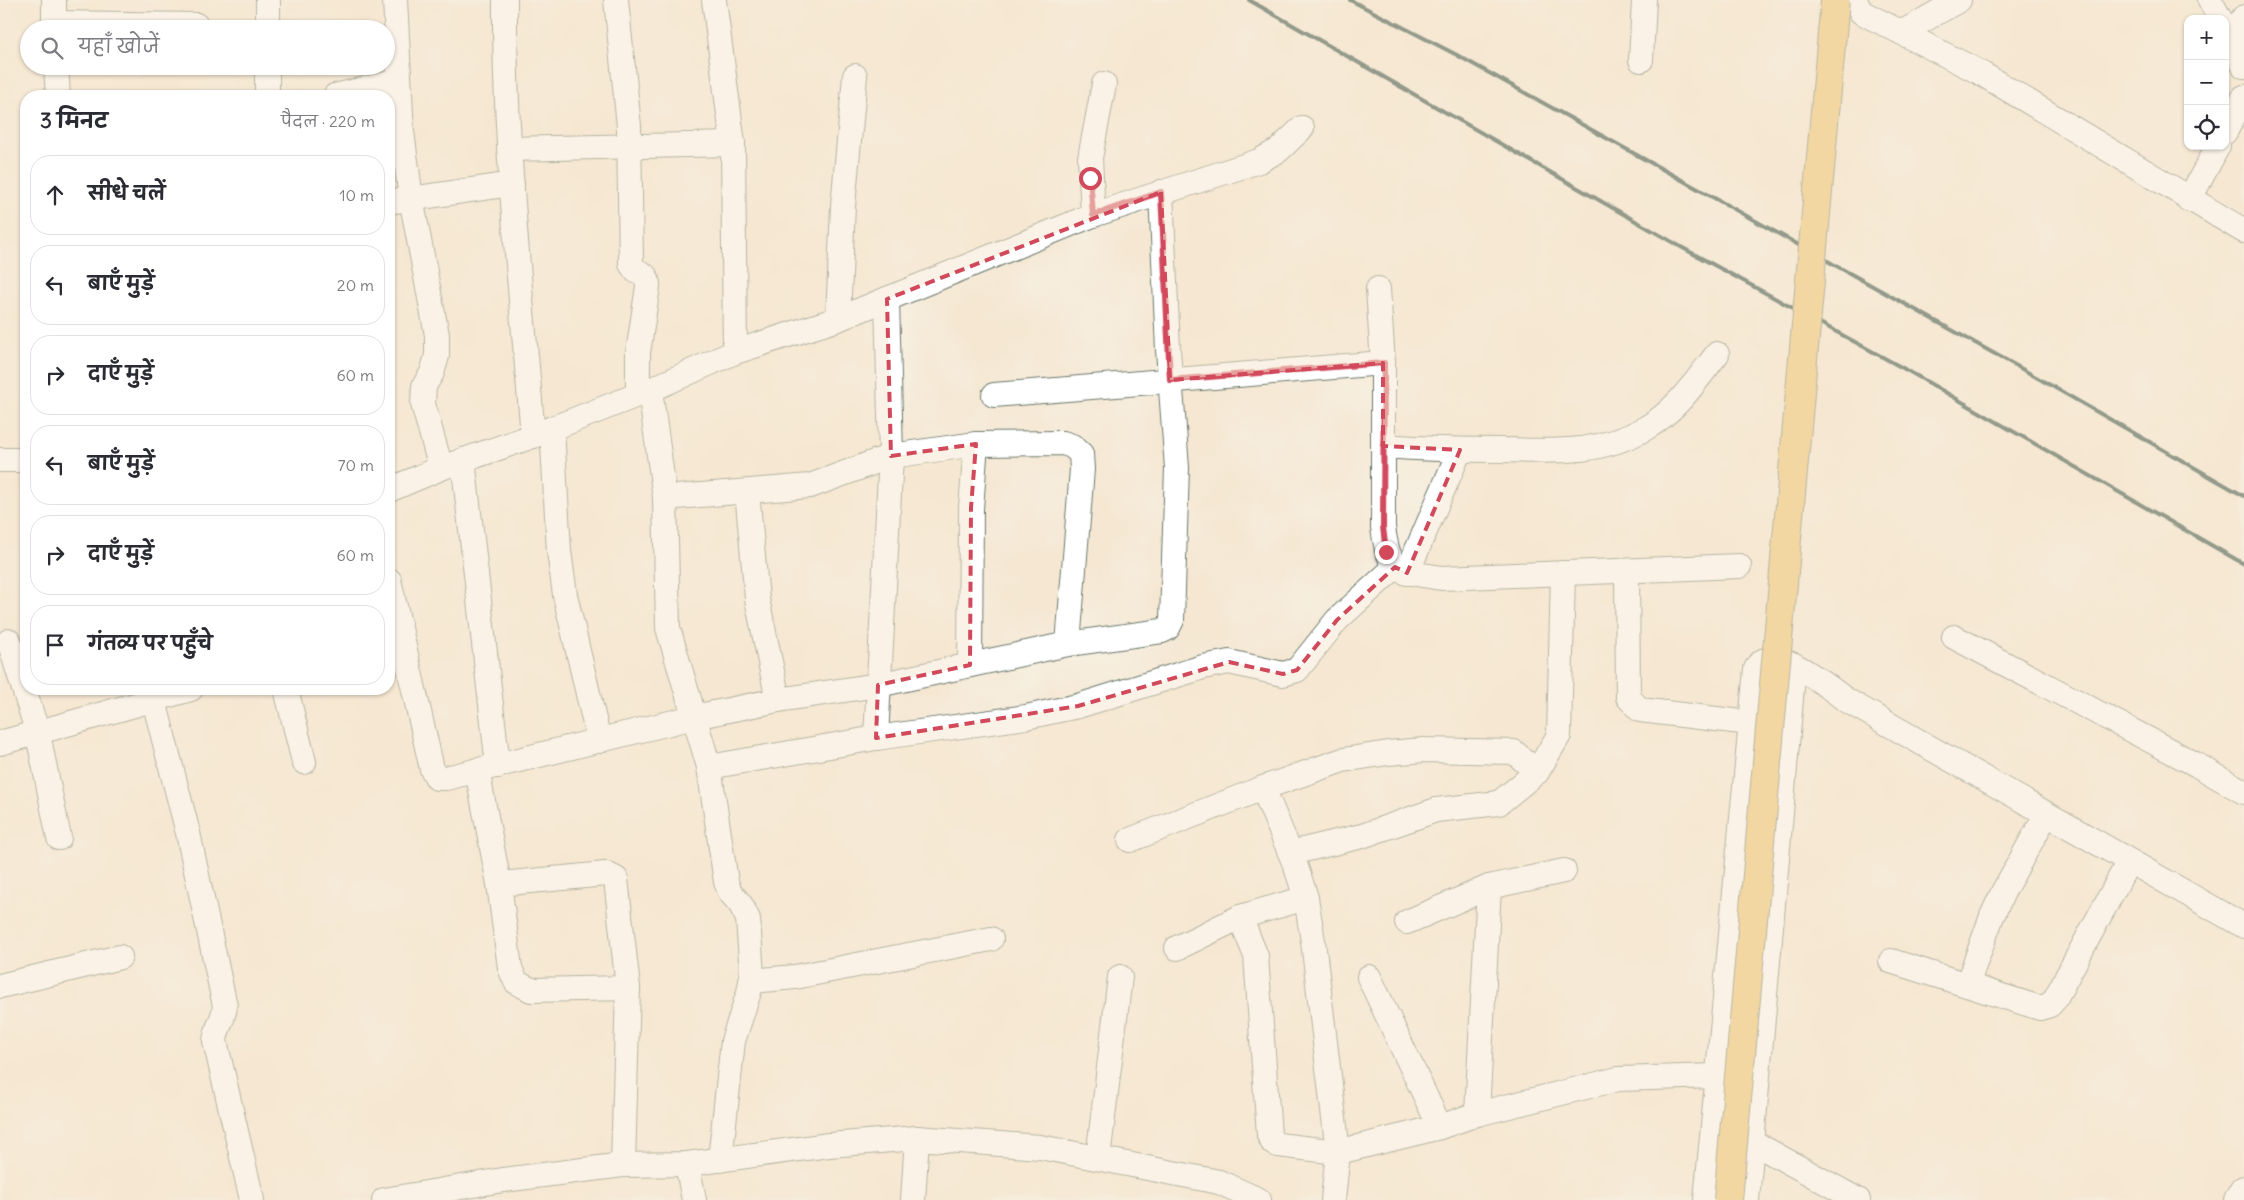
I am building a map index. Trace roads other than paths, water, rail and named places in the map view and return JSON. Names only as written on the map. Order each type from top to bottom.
[{"type":"main road","points":[[1728,1200],[1835,0]]},
{"type":"street","points":[[268,0],[268,20]]},
{"type":"street","points":[[395,0],[402,132],[400,200],[437,335],[437,356],[432,373],[424,386],[423,404],[441,468]]},
{"type":"street","points":[[505,0],[505,60],[509,149],[542,432],[564,586],[599,742]]},
{"type":"street","points":[[616,0],[629,148],[631,264],[636,271],[644,274],[648,279],[638,353],[665,498],[668,628],[708,767],[726,882],[730,892],[741,905],[748,919],[752,981],[733,1041],[720,1160]]},
{"type":"street","points":[[714,0],[733,144],[736,352]]},
{"type":"street","points":[[1641,60],[1644,0]]},
{"type":"street","points":[[1855,0],[1861,12],[1979,72],[2189,200],[2244,231]]},
{"type":"street","points":[[1903,32],[1959,0]]},
{"type":"street","points":[[2210,0],[2218,15]]},
{"type":"street","points":[[54,17],[107,20]]},
{"type":"street","points":[[2229,26],[2244,17]]},
{"type":"street","points":[[2229,37],[2244,66]]},
{"type":"street","points":[[57,75],[58,90]]},
{"type":"street","points":[[267,75],[267,90]]},
{"type":"street","points":[[838,319],[843,206],[855,76]]},
{"type":"street","points":[[361,90],[399,81]]},
{"type":"street","points":[[1093,215],[1090,158],[1104,84]]},
{"type":"street","points":[[395,487],[441,468],[542,432],[644,392],[736,352],[838,319],[1093,215],[1259,162],[1279,150],[1302,128]]},
{"type":"street","points":[[509,149],[629,148],[733,144]]},
{"type":"street","points":[[2189,200],[2216,150]]},
{"type":"street","points":[[400,200],[512,184]]},
{"type":"street","points":[[395,630],[434,775],[437,778],[446,778],[599,742],[694,716],[778,700],[878,686],[1068,644],[1162,631],[1171,625],[1177,476],[1170,380],[1161,192]]},
{"type":"street","points":[[1378,288],[1384,363],[1383,527],[1386,552],[1401,570],[1442,578],[1739,566]]},
{"type":"street","points":[[876,738],[892,456],[887,299]]},
{"type":"street","points":[[1383,446],[1460,450],[1573,451],[1613,443],[1647,428],[1678,404],[1717,354]]},
{"type":"street","points":[[994,395],[1384,363]]},
{"type":"street","points":[[665,498],[810,486],[892,456],[976,444],[1063,443],[1072,446],[1081,454],[1082,469],[1068,644]]},
{"type":"street","points":[[970,665],[971,508],[976,444]]},
{"type":"street","points":[[708,767],[876,738],[1026,717],[1060,709],[1203,667],[1229,662],[1283,674],[1297,670],[1337,620],[1401,570],[1460,450]]},
{"type":"street","points":[[0,460],[20,460]]},
{"type":"street","points":[[463,460],[487,768],[510,968],[516,982],[531,990],[628,988]]},
{"type":"street","points":[[747,492],[757,599],[778,700]]},
{"type":"street","points":[[1627,571],[1628,697],[1640,710],[1750,723]]},
{"type":"street","points":[[1291,853],[1370,834],[1436,810],[1499,803],[1537,772],[1559,735],[1563,573]]},
{"type":"street","points":[[1954,637],[2197,765],[2244,792]]},
{"type":"street","points":[[12,639],[20,668]]},
{"type":"street","points":[[1706,1200],[1750,723],[1758,663],[1770,658],[1794,665],[1846,700],[2244,926]]},
{"type":"street","points":[[1747,1200],[1794,665]]},
{"type":"street","points":[[27,695],[38,734],[59,838]]},
{"type":"street","points":[[0,743],[38,734],[150,695]]},
{"type":"street","points":[[153,695],[188,833],[225,1006],[223,1019],[216,1031],[215,1041],[252,1200]]},
{"type":"street","points":[[287,695],[304,762]]},
{"type":"street","points":[[1130,840],[1263,788],[1344,760],[1424,750],[1514,752],[1537,772]]},
{"type":"street","points":[[1263,788],[1291,853],[1306,898],[1313,941],[1338,1152],[1333,1200]]},
{"type":"street","points":[[1966,985],[2004,890],[2046,815]]},
{"type":"street","points":[[1891,961],[2040,1008],[2050,1005],[2129,861]]},
{"type":"street","points":[[1407,922],[1489,887],[1564,871]]},
{"type":"street","points":[[499,884],[606,874],[616,878],[628,988],[623,1165]]},
{"type":"street","points":[[1477,1114],[1489,887]]},
{"type":"street","points":[[1177,948],[1240,917],[1306,898]]},
{"type":"street","points":[[1240,917],[1256,956],[1270,1140],[1278,1145],[1338,1152],[1440,1127],[1477,1114],[1618,1079],[1717,1076]]},
{"type":"street","points":[[752,981],[795,977],[991,939]]},
{"type":"street","points":[[0,986],[120,957]]},
{"type":"street","points":[[1098,1158],[1120,977]]},
{"type":"street","points":[[1369,977],[1440,1127]]},
{"type":"street","points":[[1712,1134],[1752,1142],[1858,1200]]},
{"type":"street","points":[[913,1200],[917,1138]]},
{"type":"street","points":[[384,1200],[503,1180],[623,1165],[687,1164],[830,1145],[917,1138],[1040,1146],[1219,1182],[1259,1200]]},
{"type":"street","points":[[687,1164],[694,1200]]},
{"type":"street","points":[[2238,1200],[2244,1190]]},
{"type":"railway","points":[[1249,0],[1681,247],[1910,372],[2244,564]]},
{"type":"railway","points":[[1350,0],[1455,54],[2022,369],[2244,496]]}]
